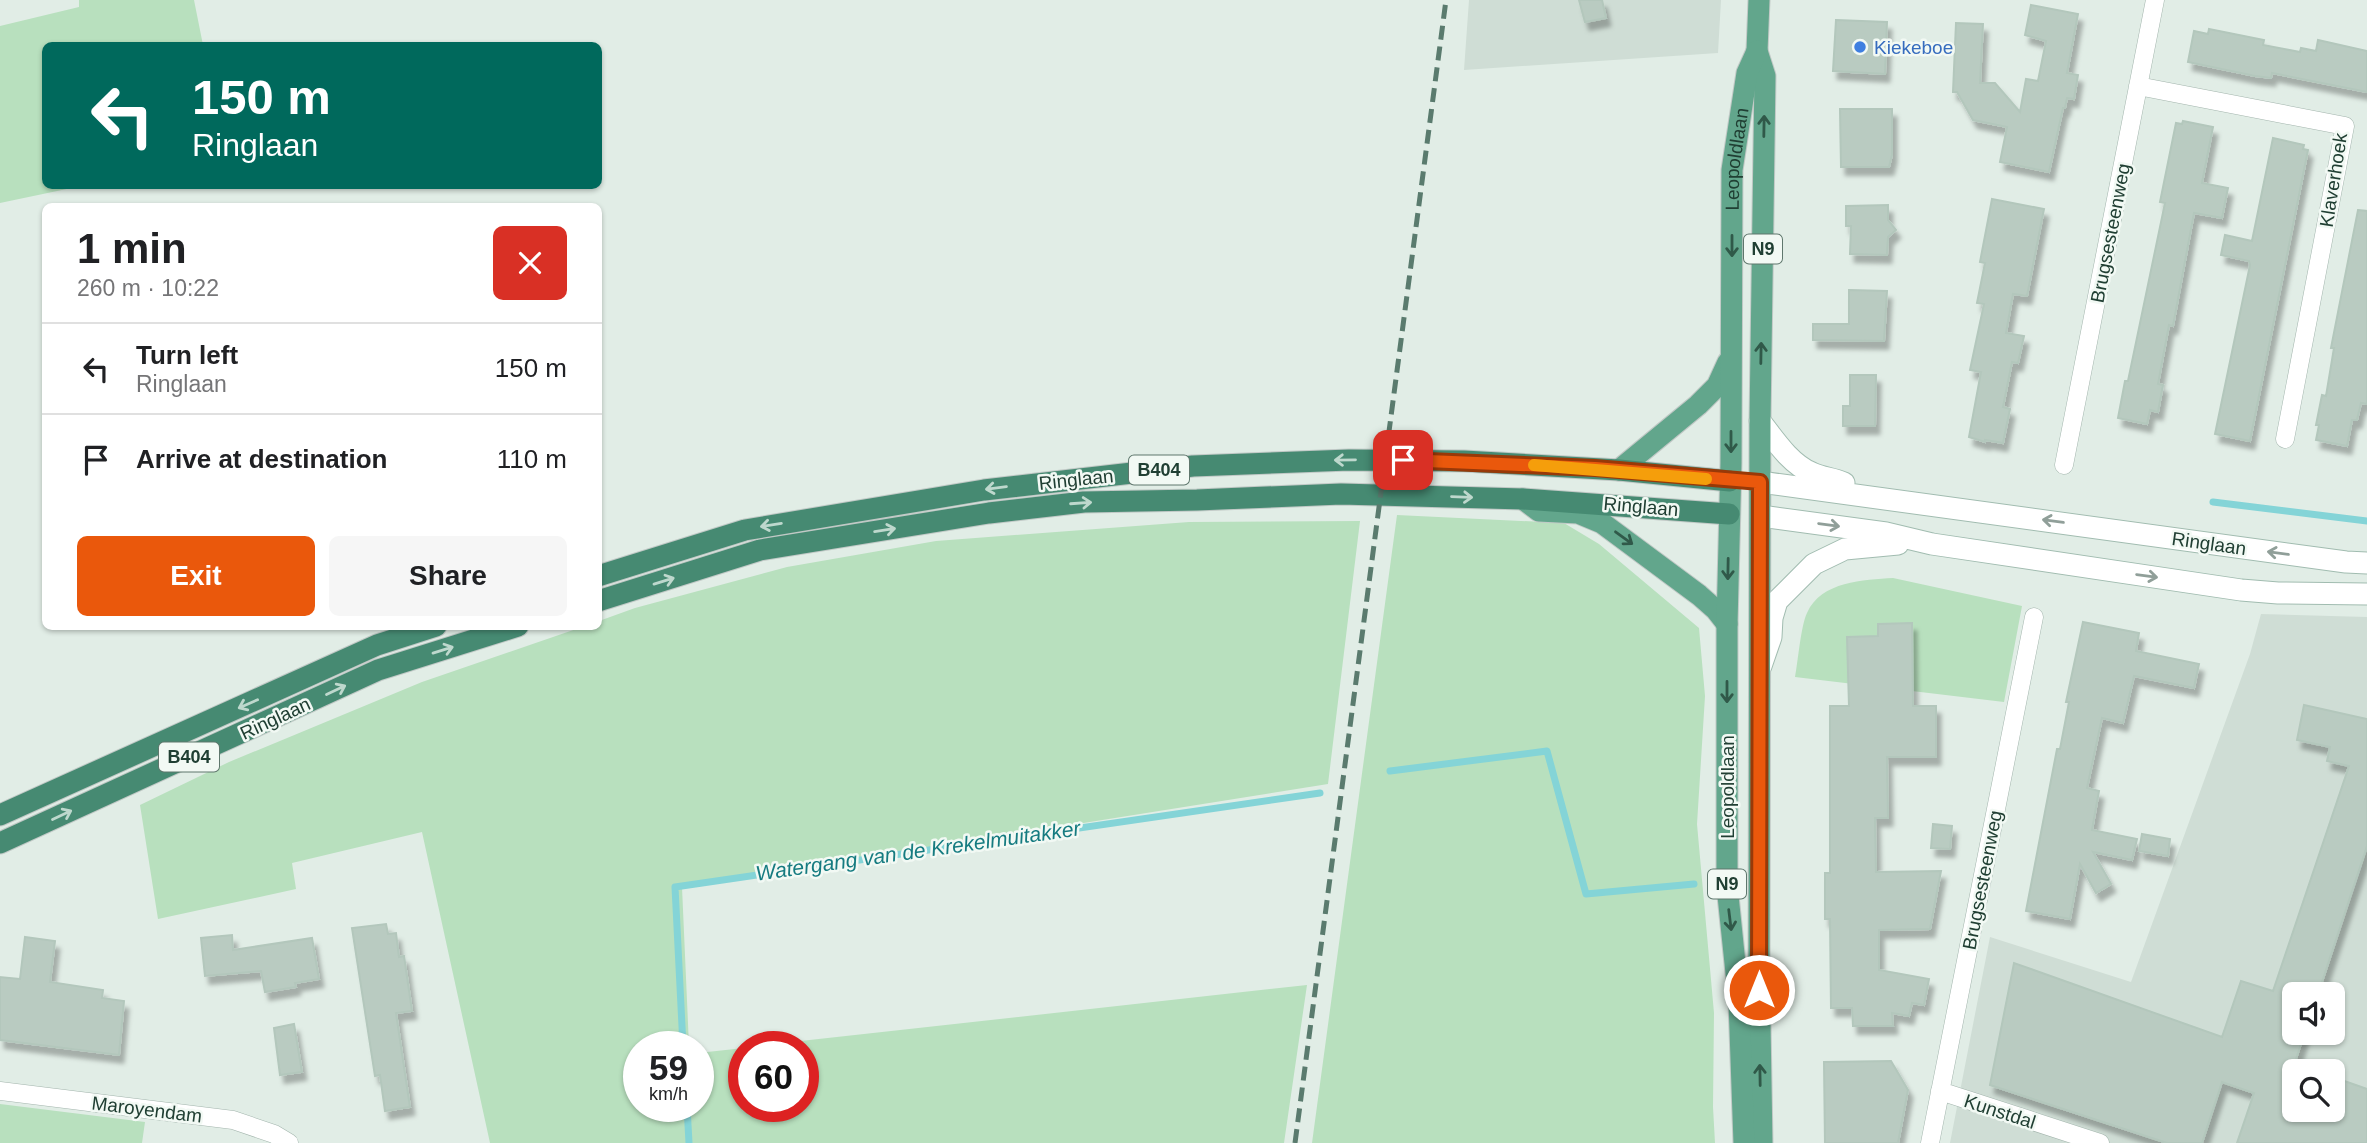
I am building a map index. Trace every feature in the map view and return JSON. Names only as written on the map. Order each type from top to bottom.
[{"type":"highway","name":"Ringlaan","points":[[602,575],[745,530],[984,489],[1193,466],[1349,460],[1464,461],[1619,470],[1730,481]]},
{"type":"highway","name":"Ringlaan","points":[[602,600],[760,550],[1084,502],[1341,494],[1523,499],[1729,514]]},
{"type":"highway","name":"Ringlaan","points":[[0,815],[377,645],[424,630]]},
{"type":"highway","name":"Ringlaan","points":[[0,843],[378,670],[505,630]]},
{"type":"main road","name":"Leopoldlaan","points":[[1759,0],[1757,51],[1765,76],[1760,482]]},
{"type":"main road","name":"Leopoldlaan","points":[[1730,481],[1732,170],[1747,73],[1757,51]]},
{"type":"main road","points":[[1619,470],[1717,386],[1731,354]]},
{"type":"main road","points":[[1760,421],[1788,456],[1810,473],[1836,479],[1867,496]]},
{"type":"main road","points":[[1730,481],[1760,482]]},
{"type":"main road","name":"N9","points":[[1729,514],[1730,481]]},
{"type":"main road","name":"N9","points":[[1760,482],[1761,516]]},
{"type":"main road","name":"Ringlaan","points":[[1760,482],[2367,563]]},
{"type":"main road","points":[[1523,499],[1539,511],[1578,513],[1602,523],[1699,595],[1727,624]]},
{"type":"main road","name":"Leopoldlaan","points":[[1729,514],[1727,886],[1739,1002],[1744,1143]]},
{"type":"main road","points":[[1729,514],[1886,533],[1932,544],[2241,590],[2367,594]]},
{"type":"main road","name":"Leopoldlaan","points":[[1761,516],[1759,990],[1762,1143]]},
{"type":"main road","points":[[1761,666],[1771,637],[1772,618],[1777,601],[1814,564],[1845,549],[1882,544],[1932,544]]},
{"type":"street","name":"Brugsesteenweg","points":[[2064,465],[2155,0]]},
{"type":"street","name":"Klaverhoek","points":[[2138,86],[2345,126],[2285,439]]},
{"type":"street","name":"Brugsesteenweg","points":[[1930,1143],[2034,617]]},
{"type":"street","name":"Maroyendam","points":[[0,1091],[233,1120],[274,1134],[289,1143]]},
{"type":"street","name":"Kunstdal","points":[[1940,1091],[2100,1143]]},
{"type":"shaded area","points":[[1469,0],[1721,0],[1718,53],[1464,70]]},
{"type":"shaded area","points":[[2261,614],[2367,617],[2367,1143],[1950,1143],[1990,937],[2131,982],[2250,654]]},
{"type":"green space","points":[[79,0],[194,0],[202,42],[42,42],[42,189],[67,189],[0,203],[0,26],[79,7]]},
{"type":"green space","points":[[1397,515],[1564,523],[1599,544],[1699,628],[1705,696],[1697,824],[1714,1013],[1715,1143],[1312,1143]]},
{"type":"green space","points":[[1360,521],[1328,784],[682,887],[688,1031],[623,1031],[623,1122],[714,1122],[714,1051],[728,1050],[728,1122],[819,1122],[819,1039],[1307,985],[1284,1143],[490,1143],[422,832],[292,863],[296,889],[158,919],[140,805],[229,762],[422,682],[573,630],[602,630],[602,620],[635,608],[787,567],[936,541],[1189,522]]},
{"type":"green space","points":[[1893,578],[2022,606],[2004,702],[1795,677],[1803,626],[1814,602],[1822,594],[1844,584]]},
{"type":"green space","points":[[0,1104],[145,1122],[142,1143],[0,1143]]},
{"type":"building","points":[[1579,0],[1602,0],[1606,18],[1585,22]]},
{"type":"building","points":[[2031,5],[2078,14],[2067,73],[2078,75],[2074,99],[2067,98],[2063,108],[2049,172],[2000,162],[2007,127],[1973,120],[1957,92],[1953,92],[1956,23],[1983,24],[1980,83],[1995,83],[2020,112],[2026,79],[2038,81],[2046,41],[2025,35]]},
{"type":"building","name":"Kiekeboe","points":[[1836,20],[1887,22],[1885,74],[1833,71]]},
{"type":"building","points":[[2209,29],[2264,40],[2263,45],[2300,52],[2301,48],[2316,51],[2318,40],[2367,51],[2367,92],[2272,73],[2271,78],[2255,76],[2188,62],[2194,31],[2208,34]]},
{"type":"building","points":[[1840,109],[1892,109],[1892,155],[1889,167],[1841,167]]},
{"type":"building","points":[[2183,121],[2213,127],[2202,183],[2228,188],[2222,218],[2194,213],[2173,326],[2169,325],[2158,384],[2163,385],[2158,412],[2150,410],[2147,424],[2118,418],[2165,203],[2160,202],[2176,123],[2182,124]]},
{"type":"building","points":[[2273,138],[2304,145],[2303,149],[2308,150],[2250,441],[2215,434],[2250,265],[2249,261],[2221,255],[2225,235],[2252,241]]},
{"type":"building","points":[[1992,199],[2044,209],[2027,296],[2013,294],[2006,333],[2024,336],[2018,363],[2012,362],[2003,407],[2010,409],[2003,443],[1985,442],[1969,437],[1981,372],[1970,370],[1984,304],[1977,303],[1985,263],[1980,262]]},
{"type":"building","points":[[1888,205],[1888,220],[1896,230],[1888,237],[1887,255],[1850,254],[1851,226],[1846,226],[1846,206]]},
{"type":"building","points":[[2358,210],[2367,211],[2367,404],[2361,403],[2357,420],[2352,420],[2347,446],[2316,440],[2319,425],[2316,425],[2322,395],[2326,396],[2334,348],[2331,348]]},
{"type":"building","points":[[1849,290],[1887,291],[1884,341],[1813,340],[1813,324],[1849,324]]},
{"type":"building","points":[[1850,375],[1876,375],[1875,426],[1843,426],[1843,406],[1850,406]]},
{"type":"building","points":[[2083,622],[2139,633],[2136,651],[2199,664],[2194,688],[2134,676],[2123,723],[2102,718],[2087,788],[2099,791],[2092,830],[2137,839],[2132,860],[2093,852],[2111,884],[2096,893],[2080,864],[2070,919],[2026,911]]},
{"type":"building","points":[[1912,623],[1913,706],[1936,706],[1936,757],[1887,757],[1888,818],[1875,818],[1876,872],[1941,871],[1930,929],[1879,930],[1879,970],[1929,979],[1924,1005],[1912,1003],[1909,1016],[1892,1013],[1893,1026],[1853,1026],[1852,1008],[1831,1008],[1830,919],[1825,919],[1825,873],[1830,873],[1830,706],[1849,706],[1847,637],[1878,636],[1878,624]]},
{"type":"building","points":[[2304,705],[2367,719],[2367,846],[2322,982],[2282,982],[2282,1045],[2301,1045],[2296,1059],[2282,1059],[2282,1122],[2345,1122],[2345,1081],[2367,1089],[2367,1143],[2237,1143],[2254,1093],[2222,1082],[2202,1143],[2167,1143],[1990,1085],[2014,963],[2222,1037],[2241,981],[2273,991],[2349,766],[2327,761],[2330,747],[2297,740]]},
{"type":"building","points":[[1933,824],[1952,826],[1950,849],[1931,848]]},
{"type":"building","points":[[2142,834],[2170,839],[2168,856],[2139,851]]},
{"type":"building","points":[[386,924],[388,934],[396,933],[399,957],[404,956],[412,1011],[396,1013],[410,1107],[385,1111],[380,1075],[375,1076],[352,928]]},
{"type":"building","points":[[232,935],[233,950],[312,938],[319,979],[295,983],[296,987],[265,992],[261,971],[205,976],[201,938]]},
{"type":"building","points":[[25,937],[55,941],[50,982],[103,990],[102,998],[124,1001],[119,1055],[0,1040],[0,977],[20,979]]},
{"type":"building","points":[[294,1024],[302,1072],[280,1075],[274,1028]]},
{"type":"building","points":[[1891,1061],[1908,1090],[1898,1143],[1825,1143],[1824,1062]]},
{"type":"waterway","points":[[2213,502],[2367,521]]},
{"type":"waterway","points":[[1390,771],[1547,751],[1586,894],[1694,884]]},
{"type":"waterway","name":"Watergang van de Krekelmuitakker","points":[[682,1031],[675,887],[1320,793]]},
{"type":"waterway","name":"Watergang van de Krekelmuitakker","points":[[688,1122],[689,1143]]},
{"type":"railway","points":[[1295,1143],[1446,0]]},
{"type":"slow traffic","points":[[1534,465],[1706,479]]},
{"type":"place","name":"Kiekeboe","points":[[1860,47]]},
{"type":"route","points":[[1403,460],[1595,468],[1760,482],[1759,990]]}]
